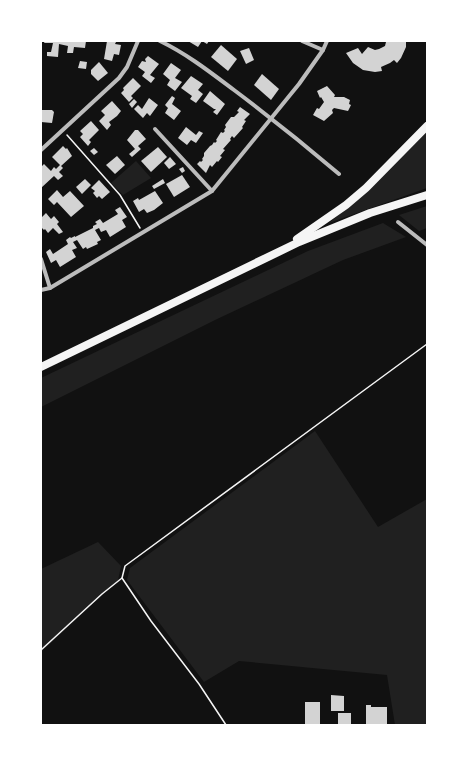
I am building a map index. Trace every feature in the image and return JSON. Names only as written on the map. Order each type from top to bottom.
[{"type":"highway","points":[[281,251],[357,196],[381,174],[427,126]]},
{"type":"highway","points":[[41,367],[312,236],[370,214],[427,195]]},
{"type":"street","points":[[41,150],[119,78],[127,67],[138,41]]},
{"type":"street","points":[[160,41],[190,57],[271,118],[339,174]]},
{"type":"street","points":[[302,41],[323,50]]},
{"type":"street","points":[[41,290],[50,288],[212,191],[299,84],[323,50],[327,41]]},
{"type":"street","points":[[155,129],[212,191]]},
{"type":"street","points":[[398,222],[427,245]]},
{"type":"street","points":[[41,259],[50,288]]},
{"type":"path","points":[[63,130],[120,195],[143,233]]},
{"type":"path","points":[[41,650],[102,594],[122,578],[125,566],[427,344]]},
{"type":"path","points":[[122,578],[151,621],[199,684],[226,725]]},
{"type":"shaded area","points":[[427,131],[427,188],[329,223],[368,191]]},
{"type":"shaded area","points":[[136,161],[151,178],[123,195],[111,183]]},
{"type":"shaded area","points":[[427,206],[427,228],[419,231],[399,215]]},
{"type":"shaded area","points":[[383,223],[406,237],[343,260],[215,320],[41,407],[41,378],[308,251]]},
{"type":"shaded area","points":[[315,431],[378,527],[427,499],[427,725],[395,725],[387,675],[239,661],[204,682],[127,580],[130,568]]},
{"type":"shaded area","points":[[98,542],[121,566],[118,580],[41,652],[41,569]]},
{"type":"building","points":[[45,41],[86,41],[85,48],[74,47],[73,53],[67,53],[68,46],[59,44],[58,57],[47,56],[47,52],[51,52],[53,43],[44,43]]},
{"type":"building","points":[[107,41],[116,42],[115,44],[121,45],[119,55],[114,54],[112,61],[104,59]]},
{"type":"building","points":[[188,41],[202,41],[198,47]]},
{"type":"building","points":[[202,41],[209,41],[207,44]]},
{"type":"building","points":[[385,41],[406,41],[406,47],[397,63],[394,60],[381,67],[382,71],[375,72],[363,70],[353,63],[346,53],[358,48],[362,54],[368,47],[375,50],[379,49],[385,46]]},
{"type":"building","points":[[221,45],[237,59],[228,71],[211,57]]},
{"type":"building","points":[[249,48],[254,60],[246,64],[240,51]]},
{"type":"building","points":[[148,56],[159,64],[150,75],[155,78],[151,83],[142,76],[145,72],[138,67],[142,61],[146,62],[145,59]]},
{"type":"building","points":[[80,61],[87,62],[86,69],[78,68]]},
{"type":"building","points":[[99,62],[108,73],[98,81],[91,74],[91,70]]},
{"type":"building","points":[[171,63],[181,70],[175,78],[182,82],[175,91],[167,85],[170,80],[163,74]]},
{"type":"building","points":[[262,74],[279,89],[271,100],[254,85]]},
{"type":"building","points":[[191,76],[203,84],[198,90],[203,94],[196,103],[190,99],[192,96],[181,88]]},
{"type":"building","points":[[133,78],[141,86],[131,96],[133,98],[129,102],[121,93],[124,90],[123,88]]},
{"type":"building","points":[[327,86],[335,95],[334,97],[344,97],[350,100],[349,104],[351,105],[348,111],[334,108],[332,110],[333,113],[324,121],[313,115],[317,108],[319,109],[324,102],[321,97],[320,98],[317,91]]},
{"type":"building","points":[[210,91],[225,104],[217,115],[213,112],[216,109],[203,101]]},
{"type":"building","points":[[172,96],[175,98],[172,104],[181,111],[174,120],[165,113],[168,108],[165,105]]},
{"type":"building","points":[[149,98],[158,105],[150,116],[147,113],[143,118],[134,109],[138,105],[142,109]]},
{"type":"building","points":[[134,99],[137,102],[132,108],[129,104]]},
{"type":"building","points":[[112,101],[121,111],[109,122],[111,125],[107,130],[99,121],[105,115],[101,111]]},
{"type":"building","points":[[240,107],[250,114],[244,120],[246,121],[242,127],[243,128],[234,138],[232,136],[230,139],[231,140],[223,149],[225,150],[220,156],[222,157],[212,167],[210,165],[206,173],[197,164],[203,160],[204,153],[214,142],[215,143],[217,141],[216,140],[221,132],[223,133],[225,131],[225,125],[231,117],[234,117],[239,112],[237,111]]},
{"type":"building","points":[[41,110],[52,110],[54,112],[52,123],[41,122]]},
{"type":"building","points":[[91,121],[99,130],[89,140],[91,142],[88,146],[80,137],[83,134],[80,131]]},
{"type":"building","points":[[186,127],[196,135],[199,131],[203,133],[196,143],[191,140],[187,145],[178,138]]},
{"type":"building","points":[[135,130],[138,130],[146,139],[138,146],[141,149],[132,157],[129,154],[135,149],[127,140]]},
{"type":"building","points":[[63,146],[66,149],[67,148],[72,156],[61,166],[63,168],[59,172],[63,176],[58,180],[54,176],[41,188],[41,167],[44,164],[51,171],[54,167],[56,169],[60,165],[52,157]]},
{"type":"building","points":[[158,147],[167,157],[151,172],[141,161]]},
{"type":"building","points":[[94,148],[98,152],[94,155],[90,151]]},
{"type":"building","points":[[117,156],[125,165],[115,174],[106,165]]},
{"type":"building","points":[[170,157],[176,164],[169,169],[164,163]]},
{"type":"building","points":[[183,167],[185,171],[182,173],[179,169]]},
{"type":"building","points":[[182,175],[190,187],[174,197],[166,184]]},
{"type":"building","points":[[85,179],[91,185],[82,194],[76,187]]},
{"type":"building","points":[[163,179],[165,183],[154,189],[152,186]]},
{"type":"building","points":[[99,180],[110,192],[102,199],[99,196],[97,198],[93,193],[95,191],[91,188]]},
{"type":"building","points":[[57,190],[63,197],[70,191],[84,206],[71,217],[57,202],[54,205],[48,199]]},
{"type":"building","points":[[155,191],[163,203],[147,213],[144,209],[139,212],[133,201],[138,198],[139,200]]},
{"type":"building","points":[[120,207],[127,217],[122,220],[126,227],[110,237],[106,230],[101,232],[99,228],[95,230],[101,240],[97,242],[98,244],[87,249],[86,247],[83,249],[77,240],[73,242],[77,248],[72,250],[76,257],[60,267],[56,260],[51,263],[46,252],[50,249],[53,254],[68,244],[66,240],[70,237],[75,237],[93,228],[93,226],[97,224],[95,222],[100,219],[103,223],[118,214],[115,210]]},
{"type":"building","points":[[46,213],[51,219],[54,216],[59,222],[57,224],[63,232],[59,234],[53,228],[48,233],[41,227],[41,218]]},
{"type":"building","points":[[331,695],[344,696],[344,711],[331,711]]},
{"type":"building","points":[[305,702],[320,702],[320,725],[305,725]]},
{"type":"building","points":[[366,705],[371,705],[371,707],[387,707],[387,725],[366,725]]},
{"type":"building","points":[[338,713],[351,713],[351,725],[338,725]]}]
